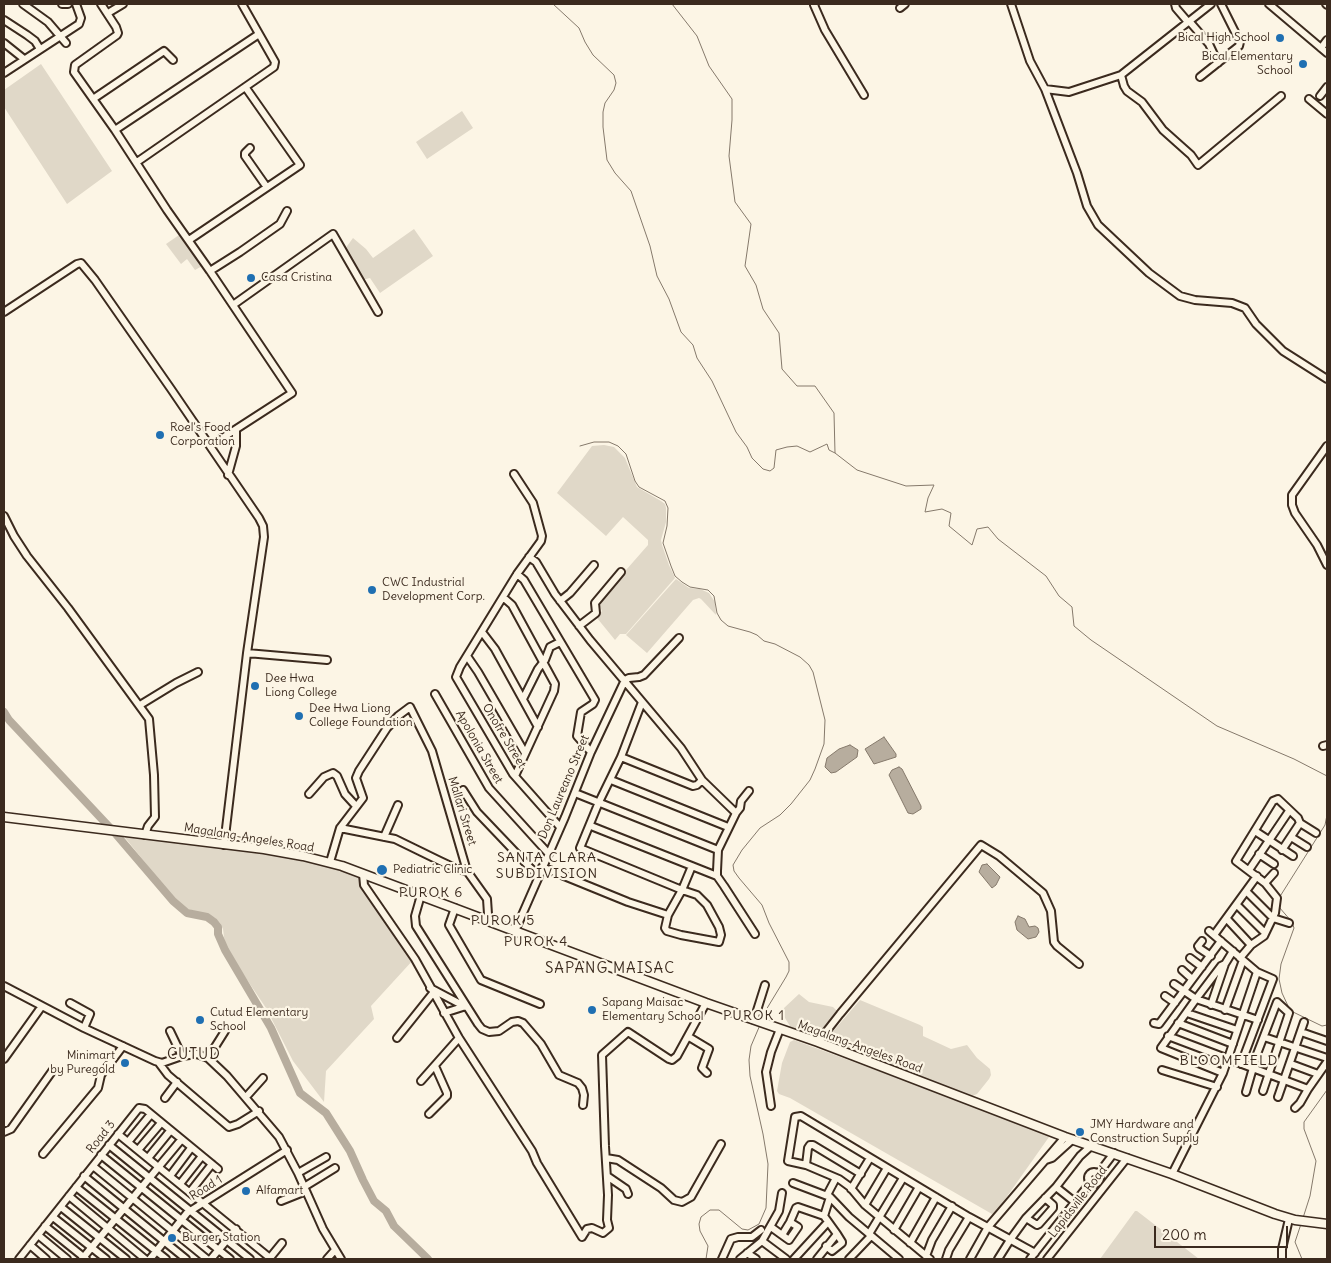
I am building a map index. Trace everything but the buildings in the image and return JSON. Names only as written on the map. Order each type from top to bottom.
[{"type":"main road","name":"Magalang-Angeles Road","points":[[4,817],[269,850],[330,862],[706,1003],[818,1042],[1069,1138],[1172,1174],[1289,1219],[1327,1224]]},
{"type":"street","points":[[23,4],[48,22],[66,43]]},
{"type":"street","points":[[62,4],[68,4]]},
{"type":"street","points":[[4,73],[79,24],[81,18],[76,4]]},
{"type":"street","points":[[101,4],[117,30],[117,35],[73,68],[92,99],[115,130],[167,210],[210,270],[292,393],[210,446]]},
{"type":"street","points":[[108,13],[123,4]]},
{"type":"street","points":[[136,162],[246,88],[275,64],[242,4]]},
{"type":"street","points":[[815,4],[826,30],[864,95]]},
{"type":"street","points":[[1011,4],[1030,61],[1045,89],[1077,173],[1087,206],[1098,225],[1149,273],[1180,296],[1195,300],[1232,303],[1245,308],[1256,324],[1283,351],[1327,379]]},
{"type":"street","points":[[1175,4],[1176,8],[1209,44],[1218,63]]},
{"type":"street","points":[[1045,89],[1069,92],[1121,75],[1211,4]]},
{"type":"street","points":[[1200,77],[1239,46],[1240,42],[1221,4]]},
{"type":"street","points":[[1268,4],[1327,53]]},
{"type":"street","points":[[4,20],[35,41],[40,49]]},
{"type":"street","points":[[115,130],[259,34]]},
{"type":"street","points":[[1321,48],[1327,40]]},
{"type":"street","points":[[5,45],[24,59]]},
{"type":"street","points":[[92,99],[164,51],[173,60]]},
{"type":"street","points":[[1121,75],[1127,91],[1142,102],[1163,130],[1191,155],[1198,165],[1280,96]]},
{"type":"street","points":[[1320,96],[1327,87]]},
{"type":"street","points":[[189,240],[266,186],[300,165],[246,88]]},
{"type":"street","points":[[1309,99],[1325,112],[1327,104]]},
{"type":"street","points":[[250,148],[245,153],[246,156],[266,186]]},
{"type":"street","points":[[210,270],[280,224],[287,211]]},
{"type":"street","points":[[233,304],[333,234],[378,312]]},
{"type":"street","points":[[4,312],[81,263],[95,280],[210,446],[263,526],[264,537],[247,654],[224,844]]},
{"type":"street","points":[[228,474],[236,446],[236,430]]},
{"type":"street","points":[[1327,446],[1292,495],[1292,505],[1295,513],[1317,545],[1327,564]]},
{"type":"street","points":[[218,458],[233,459]]},
{"type":"street","points":[[514,474],[533,503],[542,536],[467,656],[525,753]]},
{"type":"street","points":[[4,516],[27,556],[68,608],[149,719],[154,775],[155,817],[141,834]]},
{"type":"street","points":[[529,557],[536,562],[560,601],[579,626],[681,748],[702,780],[736,813]]},
{"type":"street","points":[[560,601],[570,593],[594,564]]},
{"type":"street","points":[[579,626],[596,613],[595,603],[621,572]]},
{"type":"street","points":[[517,574],[524,580],[596,701],[582,712],[577,736],[591,752]]},
{"type":"street","points":[[504,598],[512,606],[555,684],[538,727],[515,776]]},
{"type":"street","points":[[482,632],[495,649],[538,727]]},
{"type":"street","points":[[625,680],[639,678],[644,675],[679,638]]},
{"type":"street","points":[[523,700],[550,647],[560,642]]},
{"type":"street","points":[[247,654],[327,660]]},
{"type":"street","name":"Onofre Street","points":[[467,656],[457,674],[457,679],[515,776],[560,827]]},
{"type":"street","points":[[140,705],[198,672]]},
{"type":"street","name":"Don Laureano Street","points":[[514,931],[575,793],[591,752],[625,680]]},
{"type":"street","name":"Apolonia Street","points":[[435,694],[489,788],[548,853]]},
{"type":"street","points":[[642,702],[621,757],[580,848],[682,890],[697,895],[707,905],[721,931],[720,940],[716,942],[667,931],[664,925],[682,890],[692,866]]},
{"type":"street","name":"Mallari Street","points":[[356,806],[363,796],[356,778],[359,772],[387,728],[410,707],[432,751],[467,871],[487,899],[488,914],[486,920]]},
{"type":"street","points":[[621,757],[693,786],[697,786],[702,780]]},
{"type":"street","points":[[308,794],[324,777],[333,773],[337,776],[345,794],[356,806],[340,828],[330,862]]},
{"type":"street","points":[[611,780],[728,827]]},
{"type":"street","points":[[463,790],[477,812],[538,876]]},
{"type":"street","points":[[749,791],[741,801],[740,808],[728,827],[718,850],[718,876],[755,934]]},
{"type":"street","points":[[575,793],[718,850]]},
{"type":"street","points":[[1226,1010],[1242,959],[1251,945],[1262,938],[1274,918],[1277,898],[1265,883],[1236,861],[1275,799],[1278,799],[1290,810],[1300,823],[1316,833]]},
{"type":"street","points":[[384,837],[398,805]]},
{"type":"street","points":[[1249,870],[1290,810]]},
{"type":"street","points":[[1282,850],[1300,823]]},
{"type":"street","points":[[590,826],[718,876]]},
{"type":"street","points":[[340,828],[397,840],[444,863],[467,871]]},
{"type":"street","points":[[1255,831],[1294,856]]},
{"type":"street","points":[[1291,837],[1307,847]]},
{"type":"street","points":[[818,1042],[982,845],[1043,893],[1051,911],[1054,942],[1078,964]]},
{"type":"street","points":[[1259,854],[1274,864]]},
{"type":"street","points":[[542,867],[628,902],[668,915]]},
{"type":"street","points":[[1265,883],[1274,873]]},
{"type":"street","points":[[363,874],[364,885],[415,959],[459,1038],[528,1144],[582,1237],[588,1229],[592,1228],[603,1233],[609,1228],[607,1220],[602,1055],[628,1032],[672,1060],[677,1056],[706,1003]]},
{"type":"street","points":[[1241,1064],[1273,979],[1257,972],[1212,933],[1227,920],[1257,876]]},
{"type":"street","points":[[1247,892],[1274,918],[1289,923]]},
{"type":"street","points":[[421,895],[415,916],[416,926],[482,1029],[489,1032],[499,1031],[512,1022],[518,1021],[523,1023],[541,1044],[559,1075],[578,1083],[582,1088],[584,1094],[583,1105]]},
{"type":"street","points":[[1237,905],[1264,932]]},
{"type":"street","points":[[455,908],[450,925],[481,980],[540,1004]]},
{"type":"street","points":[[1227,920],[1251,945]]},
{"type":"street","points":[[1202,941],[1198,946],[1199,948],[1211,956]]},
{"type":"street","points":[[1154,1023],[1159,1024],[1163,1012],[1175,1003],[1221,941]]},
{"type":"street","points":[[1211,1005],[1225,964],[1233,951]]},
{"type":"street","points":[[1190,958],[1202,967]]},
{"type":"street","points":[[1223,1073],[1162,1050],[1161,1046],[1221,966],[1225,964]]},
{"type":"street","points":[[1182,970],[1192,979]]},
{"type":"street","points":[[1172,1174],[1223,1073],[1257,972]]},
{"type":"street","points":[[1174,984],[1196,999],[1258,1020]]},
{"type":"street","points":[[755,1020],[765,985]]},
{"type":"street","points":[[4,986],[84,1028],[159,1063],[168,1075],[201,1107],[229,1127],[258,1112]]},
{"type":"street","points":[[432,990],[466,1006]]},
{"type":"street","points":[[397,1038],[432,990]]},
{"type":"street","points":[[1165,996],[1175,1003]]},
{"type":"street","points":[[1246,1092],[1277,1002],[1289,1013],[1263,1091]]},
{"type":"street","points":[[70,1004],[90,1014],[84,1028]]},
{"type":"street","points":[[4,1059],[42,1006]]},
{"type":"street","points":[[444,1013],[466,1006]]},
{"type":"street","points":[[1187,1013],[1237,1030]]},
{"type":"street","points":[[1278,1097],[1304,1022]]},
{"type":"street","points":[[1178,1023],[1233,1044]]},
{"type":"street","points":[[771,1106],[766,1072],[780,1029]]},
{"type":"street","points":[[170,1031],[182,1056]]},
{"type":"street","points":[[208,1058],[225,1031]]},
{"type":"street","points":[[1301,1032],[1327,1041]]},
{"type":"street","points":[[1168,1036],[1308,1089]]},
{"type":"street","points":[[688,1037],[709,1049],[702,1068],[707,1072]]},
{"type":"street","points":[[1264,1037],[1327,1060],[1295,1108]]},
{"type":"street","points":[[421,1081],[459,1038]]},
{"type":"street","points":[[43,1154],[98,1088],[101,1075],[123,1046]]},
{"type":"street","points":[[159,1063],[182,1056],[200,1054],[208,1058],[246,1097],[275,1130],[287,1150],[341,1259]]},
{"type":"street","points":[[1291,1064],[1318,1074]]},
{"type":"street","points":[[429,1114],[447,1093],[435,1066]]},
{"type":"street","points":[[4,1132],[11,1128],[53,1070]]},
{"type":"street","points":[[1162,1070],[1217,1087]]},
{"type":"street","points":[[246,1097],[263,1078]]},
{"type":"street","points":[[165,1098],[177,1082]]},
{"type":"street","name":"Road 3","points":[[22,1258],[138,1108],[143,1108],[151,1114]]},
{"type":"street","points":[[128,1142],[151,1114],[218,1170]]},
{"type":"street","points":[[952,1206],[932,1240],[928,1258],[865,1205],[851,1189],[836,1178],[788,1161],[795,1116],[801,1116],[903,1178],[1035,1253]]},
{"type":"street","points":[[138,1150],[161,1123]]},
{"type":"street","points":[[148,1158],[170,1131]]},
{"type":"street","points":[[118,1134],[269,1258],[282,1243]]},
{"type":"street","points":[[970,1259],[988,1227],[1046,1160],[1052,1158],[1069,1138]]},
{"type":"street","points":[[45,1226],[84,1259],[181,1140]]},
{"type":"street","points":[[606,1158],[618,1160],[661,1188],[674,1200],[682,1202],[690,1196],[721,1144]]},
{"type":"street","points":[[109,1145],[250,1259]]},
{"type":"street","points":[[806,1166],[808,1148],[810,1145],[813,1145],[861,1174]]},
{"type":"street","points":[[998,1259],[1026,1218],[1056,1187],[1080,1156],[1092,1146]]},
{"type":"street","points":[[170,1176],[191,1148]]},
{"type":"street","name":"Road 1","points":[[150,1259],[191,1211],[287,1150]]},
{"type":"street","points":[[1030,1259],[1090,1183],[1096,1184],[1099,1181],[1098,1174],[1114,1153]]},
{"type":"street","points":[[102,1155],[230,1259]]},
{"type":"street","points":[[180,1184],[202,1156]]},
{"type":"street","points":[[298,1174],[326,1157]]},
{"type":"street","points":[[851,1189],[870,1158]]},
{"type":"street","name":"Lapidsville Road","points":[[1047,1259],[1127,1158]]},
{"type":"street","points":[[190,1192],[212,1164]]},
{"type":"street","points":[[93,1166],[209,1259],[236,1229]]},
{"type":"street","points":[[281,1201],[305,1189],[335,1168]]},
{"type":"street","points":[[865,1205],[887,1168]]},
{"type":"street","points":[[84,1176],[186,1259]]},
{"type":"street","points":[[607,1176],[626,1189],[628,1194]]},
{"type":"street","points":[[794,1259],[826,1219],[828,1196],[836,1178]]},
{"type":"street","points":[[849,1259],[870,1235],[903,1178]]},
{"type":"street","points":[[793,1182],[828,1196],[899,1259]]},
{"type":"street","points":[[76,1187],[166,1259]]},
{"type":"street","points":[[894,1230],[919,1187]]},
{"type":"street","points":[[1056,1187],[1076,1203]]},
{"type":"street","points":[[740,1259],[762,1241],[779,1211],[782,1193]]},
{"type":"street","points":[[69,1196],[145,1259]]},
{"type":"street","points":[[910,1243],[936,1197]]},
{"type":"street","points":[[1026,1218],[1037,1225],[1039,1224],[1053,1208],[1053,1205],[1045,1198]]},
{"type":"street","points":[[61,1207],[126,1259]]},
{"type":"street","points":[[771,1226],[782,1235],[798,1207],[826,1219],[837,1234],[817,1259]]},
{"type":"street","points":[[946,1259],[949,1250],[969,1216]]},
{"type":"street","points":[[53,1217],[106,1259]]},
{"type":"street","points":[[1282,1259],[1282,1249],[1289,1219]]},
{"type":"street","points":[[722,1259],[731,1239],[738,1237],[752,1238],[761,1230]]},
{"type":"street","points":[[38,1235],[67,1259]]},
{"type":"street","points":[[762,1241],[786,1259]]},
{"type":"street","points":[[30,1246],[46,1259]]},
{"type":"street","points":[[327,1259],[335,1250]]},
{"type":"street","points":[[748,1253],[756,1259]]},
{"type":"shaded area","points":[[41,64],[112,171],[67,204],[4,107],[4,90]]},
{"type":"shaded area","points":[[462,111],[473,128],[427,159],[416,142]]},
{"type":"shaded area","points":[[414,229],[433,256],[380,293],[370,278],[362,280],[345,249],[353,238],[373,258]]},
{"type":"shaded area","points":[[182,233],[204,265],[195,270],[187,259],[181,264],[166,244]]},
{"type":"shaded area","points":[[604,445],[614,447],[625,458],[637,487],[665,504],[666,522],[661,540],[675,578],[626,634],[620,634],[615,640],[597,618],[602,611],[598,602],[648,545],[648,540],[623,517],[606,536],[557,493],[592,446]]},
{"type":"shaded area","points":[[676,579],[689,588],[700,589],[709,593],[715,602],[716,615],[701,599],[693,600],[647,653],[626,635]]},
{"type":"shaded area","points":[[884,737],[896,754],[896,757],[874,764],[865,749]]},
{"type":"shaded area","points":[[850,745],[858,750],[857,757],[836,772],[831,773],[825,767],[827,758],[839,749]]},
{"type":"shaded area","points":[[899,767],[902,769],[921,806],[921,809],[913,814],[908,813],[889,775],[892,770]]},
{"type":"shaded area","points":[[122,834],[279,853],[363,875],[414,959],[371,1006],[374,1019],[326,1071],[324,1102],[293,1061],[266,1008],[229,953],[225,945],[223,929],[220,923],[215,918],[185,908],[177,902]]},
{"type":"shaded area","points":[[987,864],[1000,877],[992,888],[979,872],[982,865]]},
{"type":"shaded area","points":[[1018,916],[1025,919],[1029,927],[1035,926],[1038,928],[1039,932],[1036,937],[1028,939],[1017,930],[1015,922]]},
{"type":"shaded area","points":[[799,994],[809,1002],[833,1007],[837,1011],[838,1014],[818,1038],[793,1031],[783,1014],[784,1008]]},
{"type":"shaded area","points":[[860,1000],[920,1025],[923,1027],[923,1036],[951,1049],[967,1045],[977,1058],[990,1069],[991,1075],[989,1079],[977,1094],[972,1096],[829,1042],[827,1040],[829,1036]]},
{"type":"shaded area","points":[[794,1040],[1047,1133],[1049,1137],[996,1212],[992,1214],[790,1098],[779,1094],[777,1091],[782,1063],[790,1042]]},
{"type":"shaded area","points":[[1135,1211],[1137,1211],[1199,1259],[1100,1259]]},
{"type":"waterway","points":[[553,4],[579,28],[593,55],[614,75],[616,83],[614,90],[605,103],[603,112],[607,160],[615,173],[631,191],[650,246],[657,276],[669,299],[681,332],[693,345],[697,358],[712,381],[736,432],[747,447],[752,458],[763,469],[770,471],[774,468],[776,450],[797,446],[810,452],[827,444],[829,450],[835,453]]},
{"type":"waterway","points":[[672,4],[697,36],[709,66],[732,99],[729,156],[735,202],[751,224],[745,266],[756,285],[763,309],[779,333],[782,369],[797,386],[815,386],[834,413],[835,453],[857,470],[906,486],[934,485],[928,498],[925,512],[942,509],[951,513],[949,526],[972,545],[977,529],[988,527],[998,539],[1046,576],[1059,596],[1072,607],[1074,626],[1091,640],[1217,726],[1294,759],[1327,776]]},
{"type":"waterway","points":[[580,446],[594,442],[609,442],[618,446],[626,454],[635,481],[639,487],[665,501],[668,508],[667,526],[663,543],[675,576],[690,587],[708,590],[714,596],[717,613],[728,626],[757,635],[764,641],[775,644],[800,657],[809,665],[813,672],[825,720],[824,744],[815,769],[810,780],[791,804],[780,815],[760,828],[742,850],[733,865],[734,871],[739,878],[762,905],[789,962],[789,971],[762,1019]]},
{"type":"waterway","points":[[4,712],[9,720],[114,832],[173,901],[187,913],[207,917],[218,927],[218,934],[225,950],[271,1028],[300,1093],[326,1113],[350,1151],[374,1201],[386,1211],[394,1226],[428,1259]]},
{"type":"waterway","points":[[1279,898],[1325,825],[1327,815]]},
{"type":"waterway","points":[[1279,907],[1292,922],[1294,928],[1281,964],[1279,979],[1282,993],[1289,1008]]},
{"type":"waterway","points":[[1291,1011],[1322,1026],[1327,1025]]},
{"type":"waterway","points":[[706,1259],[708,1246],[700,1231],[701,1217],[710,1210],[719,1210],[742,1229],[748,1230],[759,1224],[766,1208],[768,1164],[750,1076],[749,1060],[751,1046],[760,1025]]},
{"type":"waterway","points":[[1303,1218],[1310,1196],[1316,1161],[1304,1129],[1304,1122],[1327,1090]]},
{"type":"waterway","points":[[1301,1224],[1295,1242],[1302,1259]]},
{"type":"place","name":"Bical High School","points":[[1280,38]]},
{"type":"place","name":"Bical Elementary School","points":[[1303,64]]},
{"type":"place","name":"Casa Cristina","points":[[251,278]]},
{"type":"place","name":"Roel's Food Corporation","points":[[160,435]]},
{"type":"place","name":"CWC Industrial Development Corp.","points":[[372,590]]},
{"type":"place","name":"Dee Hwa Liong College","points":[[255,686]]},
{"type":"place","name":"Dee Hwa Liong College Foundation","points":[[299,716]]},
{"type":"place","name":"Pediatric Clinic","points":[[382,870]]},
{"type":"place","name":"Sapang Maisac Elementary School","points":[[592,1010]]},
{"type":"place","name":"Cutud Elementary School","points":[[200,1020]]},
{"type":"place","name":"Minimart by Puregold","points":[[125,1063]]},
{"type":"place","name":"JMY Hardware and Construction Supply","points":[[1080,1132]]},
{"type":"place","name":"Alfamart","points":[[246,1191]]},
{"type":"place","name":"Burger Station","points":[[172,1238]]},
{"type":"district","name":"SANTA CLARA SUBDIVISION","points":[[547,866]]},
{"type":"district","name":"PUROK 6","points":[[431,893]]},
{"type":"district","name":"PUROK 5","points":[[503,921]]},
{"type":"district","name":"PUROK 4","points":[[536,942]]},
{"type":"district","name":"SAPANG MAISAC","points":[[610,969]]},
{"type":"district","name":"PUROK 1","points":[[754,1016]]},
{"type":"district","name":"CUTUD","points":[[194,1055]]},
{"type":"district","name":"BLOOMFIELD","points":[[1229,1061]]}]
